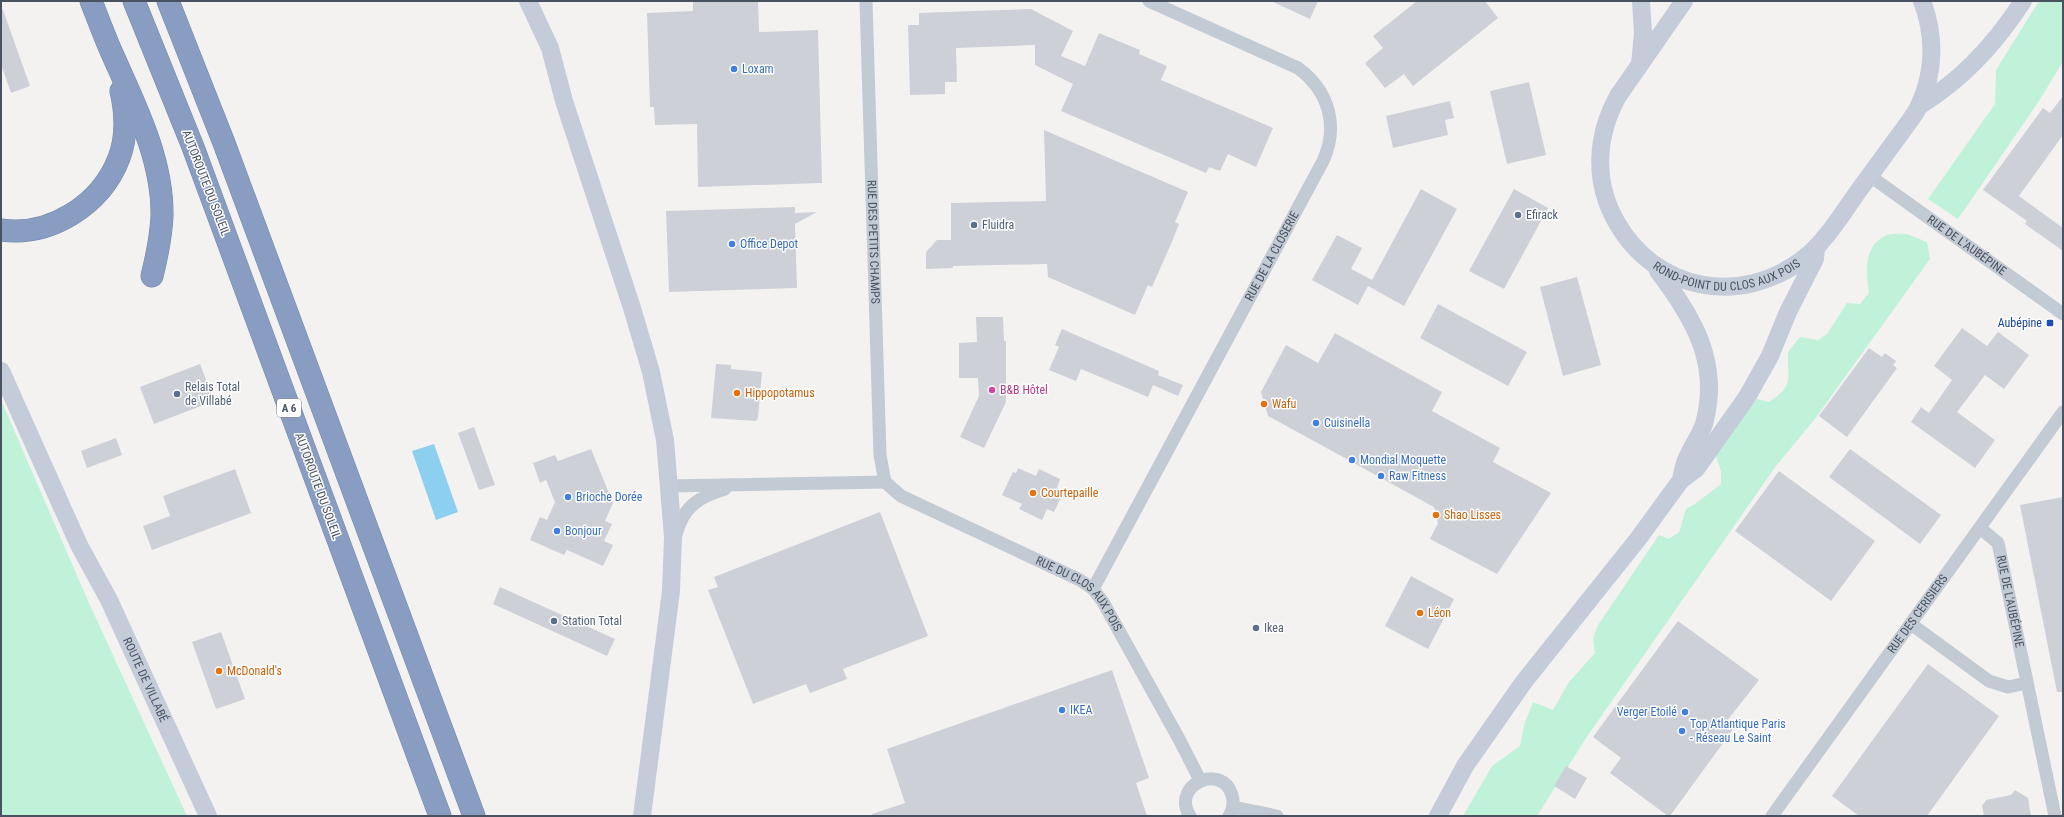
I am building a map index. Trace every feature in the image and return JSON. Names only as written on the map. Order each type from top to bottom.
[{"type":"highway","points":[[91,1],[114,59],[134,99],[143,126],[159,187],[162,215],[161,228],[152,276]]},
{"type":"highway","name":"AUTOROUTE DU SOLEIL","points":[[134,1],[193,147],[440,816]]},
{"type":"highway","name":"A 6","points":[[168,1],[224,143],[474,816]]},
{"type":"highway","points":[[1,230],[29,230],[44,227],[67,217],[82,207],[95,195],[111,174],[119,158],[125,122],[125,108],[114,59]]},
{"type":"main road","points":[[528,1],[550,48],[564,101],[651,372],[665,440],[673,551],[671,591],[642,816]]},
{"type":"main road","points":[[1640,65],[1643,33],[1641,1]]},
{"type":"main road","name":"ROND-POINT DU CLOS AUX POIS","points":[[1684,1],[1618,96],[1604,127],[1600,157],[1601,177],[1608,206],[1619,228],[1631,244],[1654,265],[1677,278],[1701,285],[1724,287],[1742,286],[1769,278],[1791,267],[1816,247],[1870,176],[1919,106],[1931,62],[1932,48],[1929,22],[1922,1]]},
{"type":"main road","points":[[1919,106],[1941,92],[1986,52],[2000,36],[2023,1]]},
{"type":"main road","points":[[1438,816],[1465,766],[1523,683],[1638,539],[1681,480],[1696,469],[1721,435],[1758,379],[1770,356],[1788,312],[1815,259],[1816,247]]},
{"type":"main road","points":[[1654,265],[1678,297],[1695,325],[1704,350],[1708,376],[1708,398],[1704,424],[1686,462],[1681,480]]},
{"type":"main road","name":"ROUTE DE VILLABÉ","points":[[3,374],[79,545],[100,604],[197,816]]},
{"type":"main road","name":"ROUTE DE VILLABÉ","points":[[79,545],[109,600],[208,816]]},
{"type":"street","name":"RUE DES PETITS CHAMPS","points":[[866,1],[880,455],[884,482]]},
{"type":"street","name":"RUE DE LA CLOSERIE","points":[[1093,589],[1303,199],[1323,161],[1330,140],[1330,116],[1323,94],[1308,76],[1298,68],[1149,1]]},
{"type":"street","name":"RUE DE L'AUBÉPINE","points":[[1870,176],[2063,314]]},
{"type":"street","name":"RUE DES CERISIERS","points":[[1772,816],[2063,412]]},
{"type":"street","points":[[668,486],[884,482]]},
{"type":"street","name":"RUE DU CLOS AUX POIS","points":[[884,482],[901,496],[1080,580],[1093,589],[1103,602],[1180,739],[1200,780]]},
{"type":"street","points":[[673,551],[680,520],[694,502],[711,493],[738,484]]},
{"type":"street","name":"RUE DE L'AUBÉPINE","points":[[1980,528],[1998,543],[2055,816]]},
{"type":"street","points":[[1911,624],[1989,681],[2008,687],[2027,683]]},
{"type":"street","points":[[1190,816],[1186,804],[1186,797],[1189,790],[1200,780],[1215,779],[1222,782],[1232,792],[1231,812],[1277,816]]},
{"type":"green space","points":[[2039,1],[2063,1],[2063,61],[2041,98],[1958,219],[1928,199],[1995,104],[1996,70]]},
{"type":"green space","points":[[1907,234],[1927,242],[1930,259],[1814,420],[1776,466],[1586,738],[1537,816],[1463,816],[1492,766],[1520,746],[1524,725],[1533,702],[1553,710],[1569,682],[1595,653],[1593,638],[1598,625],[1659,535],[1669,539],[1679,532],[1686,509],[1721,484],[1721,471],[1716,456],[1721,445],[1757,399],[1769,402],[1783,391],[1788,380],[1788,352],[1800,337],[1818,340],[1827,334],[1847,303],[1860,304],[1869,293],[1867,269],[1869,254],[1873,247],[1878,241],[1887,235]]},
{"type":"green space","points":[[1,400],[88,601],[187,816],[1,816]]},
{"type":"water","points":[[434,444],[458,512],[436,520],[412,451]]},
{"type":"building","name":"Loxam","points":[[693,1],[758,1],[759,32],[818,30],[822,183],[698,187],[697,124],[655,125],[654,107],[650,107],[647,13],[693,11]]},
{"type":"building","points":[[1271,1],[1318,1],[1310,19]]},
{"type":"building","points":[[1417,1],[1485,1],[1498,18],[1413,86],[1404,74],[1385,88],[1365,63],[1383,48],[1373,36]]},
{"type":"building","points":[[1031,9],[1073,31],[1061,56],[1085,66],[1099,33],[1140,50],[1139,54],[1167,66],[1161,80],[1273,128],[1256,167],[1228,154],[1220,171],[1209,167],[1206,173],[1061,111],[1073,84],[1035,65],[1035,45],[956,48],[957,82],[945,82],[945,94],[910,95],[908,25],[919,25],[919,13]]},
{"type":"building","points":[[1,10],[3,10],[30,86],[11,93],[1,64]]},
{"type":"building","points":[[1529,82],[1546,155],[1507,164],[1490,91]]},
{"type":"building","points":[[2063,96],[2063,135],[2019,196],[2063,228],[2063,251],[2025,224],[2027,221],[1983,190],[2043,108],[2050,113]]},
{"type":"building","points":[[1450,101],[1454,118],[1445,120],[1448,135],[1393,148],[1386,116]]},
{"type":"building","points":[[1044,130],[1188,192],[1175,222],[1179,224],[1171,244],[1152,287],[1148,285],[1135,315],[1048,277],[1047,264],[953,266],[953,268],[926,269],[926,252],[937,240],[951,240],[951,203],[1046,201]]},
{"type":"building","points":[[1421,189],[1457,209],[1404,306],[1368,286],[1358,305],[1312,280],[1337,235],[1362,248],[1351,269],[1372,280]]},
{"type":"building","points":[[1514,189],[1548,208],[1504,289],[1469,271]]},
{"type":"building","name":"Office Depot","points":[[795,207],[795,213],[817,212],[795,224],[797,288],[669,292],[666,211]]},
{"type":"building","points":[[1577,277],[1601,365],[1563,376],[1540,287]]},
{"type":"building","points":[[1438,304],[1527,352],[1508,386],[1420,338]]},
{"type":"building","name":"B&B Hôtel","points":[[976,317],[1003,317],[1004,341],[1006,341],[1006,402],[984,448],[960,437],[979,396],[978,378],[959,378],[959,343],[977,342]]},
{"type":"building","points":[[1962,328],[1987,346],[1998,332],[2029,355],[2004,389],[1985,375],[1957,412],[1995,440],[1975,468],[1911,422],[1921,407],[1929,413],[1952,380],[1934,366]]},
{"type":"building","name":"B&B Hôtel","points":[[1062,329],[1159,371],[1158,375],[1183,385],[1178,396],[1153,385],[1148,397],[1081,369],[1076,381],[1049,370],[1059,347],[1055,345]]},
{"type":"building","points":[[1335,333],[1442,392],[1432,411],[1500,448],[1493,462],[1551,493],[1497,574],[1430,539],[1438,523],[1434,507],[1268,416],[1261,392],[1286,345],[1318,363]]},
{"type":"building","points":[[1869,348],[1882,357],[1885,353],[1896,361],[1893,365],[1897,368],[1847,437],[1819,416]]},
{"type":"building","name":"Relais Total de Villabé","points":[[200,364],[214,401],[154,424],[140,387]]},
{"type":"building","name":"Hippopotamus","points":[[716,364],[731,365],[731,369],[762,372],[758,418],[756,421],[711,418]]},
{"type":"building","points":[[474,427],[495,485],[479,490],[458,433]]},
{"type":"building","points":[[116,438],[122,455],[87,468],[81,451]]},
{"type":"building","points":[[591,449],[613,503],[605,521],[612,524],[604,541],[613,545],[603,566],[567,550],[564,555],[530,540],[540,517],[547,520],[555,502],[546,480],[540,483],[533,463],[555,455],[558,461]]},
{"type":"building","points":[[1850,449],[1941,515],[1920,544],[1829,477]]},
{"type":"building","name":"Courtepaille","points":[[1018,468],[1036,476],[1039,469],[1060,479],[1057,488],[1064,491],[1054,512],[1047,509],[1042,520],[1019,509],[1022,504],[1002,495],[1013,472],[1016,473]]},
{"type":"building","points":[[235,469],[251,513],[152,550],[143,526],[170,516],[163,496]]},
{"type":"building","points":[[1779,471],[1875,541],[1831,601],[1735,531]]},
{"type":"building","points":[[2063,497],[2063,692],[2057,692],[2020,505]]},
{"type":"building","points":[[880,512],[928,636],[843,669],[847,679],[810,693],[806,684],[753,704],[708,590],[718,587],[714,577]]},
{"type":"building","name":"Léon","points":[[1411,576],[1454,599],[1428,649],[1385,626]]},
{"type":"building","name":"Station Total","points":[[500,587],[615,639],[607,656],[493,604]]},
{"type":"building","points":[[1678,621],[1759,680],[1726,722],[1734,728],[1670,816],[1668,816],[1610,773],[1621,758],[1593,737]]},
{"type":"building","name":"McDonald's","points":[[221,632],[245,699],[216,709],[192,642]]},
{"type":"building","points":[[1928,664],[1999,716],[1927,816],[1859,816],[1832,796]]},
{"type":"building","name":"IKEA","points":[[1112,670],[1149,778],[1136,783],[1147,816],[873,816],[872,814],[905,803],[887,749]]},
{"type":"building","points":[[1566,766],[1587,778],[1575,799],[1554,786]]},
{"type":"building","points":[[2015,790],[2028,798],[2031,816],[1984,816],[1982,806],[1986,800],[2011,795]]},
{"type":"place","name":"Loxam","points":[[734,69]]},
{"type":"place","name":"Efirack","points":[[1518,215]]},
{"type":"place","name":"Fluidra","points":[[974,225]]},
{"type":"place","name":"Office Depot","points":[[732,244]]},
{"type":"place","name":"Aubépine","points":[[2050,323]]},
{"type":"place","name":"B&B Hôtel","points":[[992,390]]},
{"type":"place","name":"Hippopotamus","points":[[737,393]]},
{"type":"place","name":"Relais Total de Villabé","points":[[177,394]]},
{"type":"place","name":"Wafu","points":[[1264,404]]},
{"type":"place","name":"Cuisinella","points":[[1316,423]]},
{"type":"place","name":"Mondial Moquette","points":[[1352,460]]},
{"type":"place","name":"Raw Fitness","points":[[1381,476]]},
{"type":"place","name":"Courtepaille","points":[[1033,493]]},
{"type":"place","name":"Brioche Dorée","points":[[568,497]]},
{"type":"place","name":"Shao Lisses","points":[[1436,515]]},
{"type":"place","name":"Bonjour","points":[[557,531]]},
{"type":"place","name":"Léon","points":[[1420,613]]},
{"type":"place","name":"Station Total","points":[[554,621]]},
{"type":"place","name":"Ikea","points":[[1256,628]]},
{"type":"place","name":"McDonald's","points":[[219,671]]},
{"type":"place","name":"IKEA","points":[[1062,710]]},
{"type":"place","name":"Verger Etoilé","points":[[1685,712]]},
{"type":"place","name":"Top Atlantique Paris - Réseau Le Saint","points":[[1682,731]]}]
